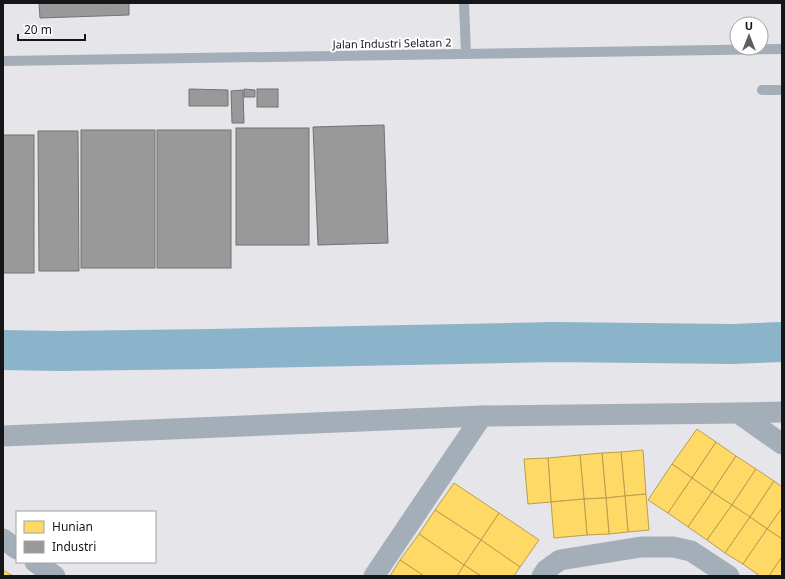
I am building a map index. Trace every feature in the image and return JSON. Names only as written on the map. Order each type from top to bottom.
[{"type":"street","points":[[3,436],[482,416],[782,412]]},
{"type":"street","points":[[738,413],[782,444]]},
{"type":"street","points":[[374,576],[482,416]]},
{"type":"street","points":[[3,539],[16,548]]},
{"type":"street","points":[[542,576],[546,570],[560,560],[641,547],[674,547],[691,551],[729,576]]},
{"type":"street","points":[[36,563],[55,576]]},
{"type":"lane","points":[[464,3],[466,54]]},
{"type":"lane","name":"Jalan Industri Selatan 2","points":[[3,61],[782,49]]},
{"type":"lane","points":[[762,90],[782,90]]},
{"type":"building: Hunian","points":[[697,429],[716,442],[692,478],[672,464]]},
{"type":"building: Hunian","points":[[716,442],[736,456],[712,492],[692,478]]},
{"type":"building: Hunian","points":[[643,450],[646,494],[625,496],[621,452]]},
{"type":"building: Hunian","points":[[621,452],[625,496],[606,498],[602,453]]},
{"type":"building: Hunian","points":[[602,453],[606,498],[584,499],[580,455]]},
{"type":"building: Hunian","points":[[580,455],[584,499],[551,502],[548,458]]},
{"type":"building: Hunian","points":[[736,456],[756,469],[732,505],[712,492]]},
{"type":"building: Hunian","points":[[548,458],[551,502],[528,504],[524,459]]},
{"type":"building: Hunian","points":[[672,464],[692,478],[668,513],[648,500]]},
{"type":"building: Hunian","points":[[756,469],[774,481],[750,517],[732,505]]},
{"type":"building: Hunian","points":[[692,478],[712,492],[688,527],[668,513]]},
{"type":"building: Hunian","points":[[774,481],[782,487],[782,508],[767,529],[750,517]]},
{"type":"building: Hunian","points":[[454,483],[499,513],[481,540],[435,510]]},
{"type":"building: Hunian","points":[[712,492],[732,505],[707,540],[688,527]]},
{"type":"building: Hunian","points":[[646,494],[649,530],[628,532],[625,496]]},
{"type":"building: Hunian","points":[[625,496],[628,532],[609,534],[606,498]]},
{"type":"building: Hunian","points":[[606,498],[609,534],[587,535],[584,499]]},
{"type":"building: Hunian","points":[[584,499],[587,535],[554,538],[551,502]]},
{"type":"building: Hunian","points":[[732,505],[750,517],[725,553],[707,540]]},
{"type":"building: Hunian","points":[[782,508],[782,539],[767,529]]},
{"type":"building: Hunian","points":[[435,510],[481,540],[464,565],[419,534]]},
{"type":"building: Hunian","points":[[499,513],[539,540],[520,567],[481,540]]},
{"type":"building: Hunian","points":[[750,517],[767,529],[743,564],[725,553]]},
{"type":"building: Hunian","points":[[767,529],[782,539],[782,557],[769,576],[760,576],[743,564]]},
{"type":"building: Hunian","points":[[419,534],[464,565],[457,576],[424,576],[400,560]]},
{"type":"building: Hunian","points":[[481,540],[520,567],[514,576],[481,576],[464,565]]},
{"type":"building: Hunian","points":[[782,557],[782,576],[769,576]]},
{"type":"building: Hunian","points":[[400,560],[424,576],[390,576]]},
{"type":"building: Hunian","points":[[464,565],[481,576],[457,576]]},
{"type":"building: Hunian","points":[[3,570],[13,576],[3,576]]},
{"type":"building: Industri","points":[[39,3],[129,3],[129,15],[40,18]]},
{"type":"building: Industri","points":[[189,89],[228,90],[228,106],[189,106]]},
{"type":"building: Industri","points":[[244,89],[255,90],[255,97],[244,97]]},
{"type":"building: Industri","points":[[257,89],[278,89],[278,107],[257,107]]},
{"type":"building: Industri","points":[[243,90],[244,123],[232,123],[231,91]]},
{"type":"building: Industri","points":[[384,125],[388,243],[318,245],[313,127]]},
{"type":"building: Industri","points":[[236,128],[309,128],[309,245],[236,245]]},
{"type":"building: Industri","points":[[81,130],[155,130],[155,268],[81,268]]},
{"type":"building: Industri","points":[[157,130],[231,130],[231,268],[157,268]]},
{"type":"building: Industri","points":[[38,131],[78,131],[79,271],[39,271]]},
{"type":"building: Industri","points":[[3,135],[34,135],[34,273],[3,273]]},
{"type":"waterway","points":[[3,350],[60,351],[211,349],[553,342],[732,344],[782,342]]}]
